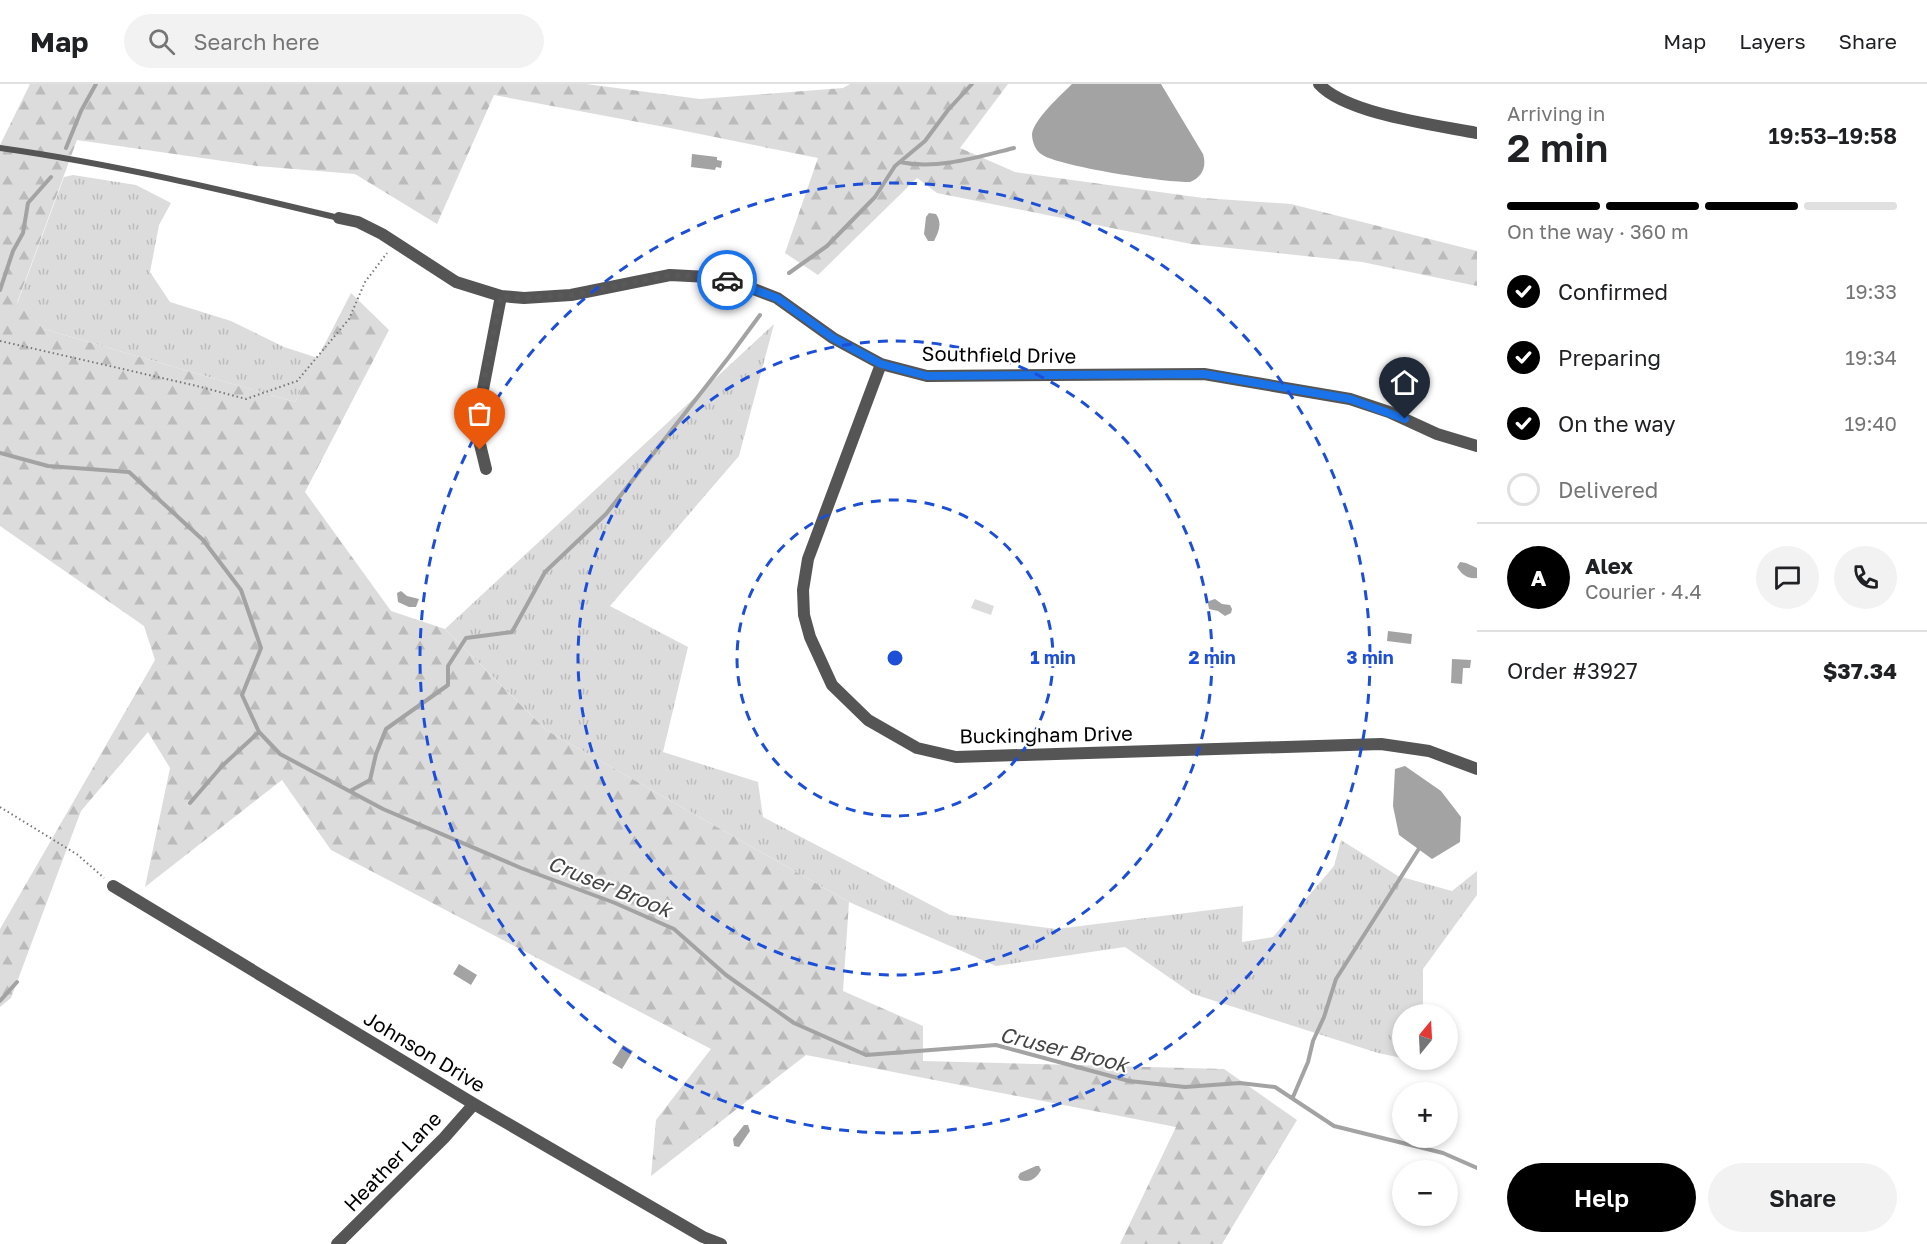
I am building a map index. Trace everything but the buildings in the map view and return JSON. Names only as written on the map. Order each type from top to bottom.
[{"type":"street","points":[[1319,84],[1327,93],[1379,114],[1477,133]]},
{"type":"street","name":"Southfield Drive","points":[[339,218],[358,222],[382,234],[456,282],[501,296],[524,298],[571,295],[670,275],[708,276],[730,280],[777,298],[833,338],[881,364],[927,376],[1204,374],[1228,377],[1350,399],[1389,412],[1437,434],[1477,446]]},
{"type":"street","points":[[486,469],[478,436],[479,410],[501,296]]},
{"type":"street","name":"Buckingham Drive","points":[[881,364],[808,559],[802,590],[804,615],[810,637],[832,685],[868,720],[917,748],[956,757],[1380,744],[1429,751],[1477,769]]},
{"type":"street","name":"Johnson Drive","points":[[113,886],[474,1104],[703,1237],[721,1244]]},
{"type":"street","name":"Heather Lane","points":[[337,1244],[444,1138],[474,1104]]},
{"type":"lane","points":[[0,148],[38,153],[169,180],[339,218]]},
{"type":"path","points":[[0,341],[246,399],[297,381],[349,318],[365,282],[388,251]]},
{"type":"path","points":[[0,807],[78,855],[113,886]]},
{"type":"green space","points":[[30,84],[586,84],[700,99],[843,88],[850,84],[1008,84],[960,148],[1015,172],[1203,198],[1291,204],[1477,251],[1477,286],[1362,262],[1191,244],[937,193],[917,178],[818,275],[785,253],[818,158],[494,95],[437,224],[355,174],[257,166],[77,140],[17,303],[44,329],[295,402],[351,293],[389,330],[305,492],[391,611],[445,629],[546,730],[849,902],[843,991],[923,1026],[923,1061],[1224,1069],[1297,1120],[1222,1244],[1120,1244],[1176,1127],[806,1055],[651,1176],[656,1120],[711,1049],[331,850],[282,780],[145,887],[170,768],[148,732],[81,811],[11,998],[0,1007],[0,929],[155,660],[144,626],[0,526],[0,145]]},
{"type":"green space","points":[[73,175],[136,185],[171,203],[159,225],[150,272],[170,302],[231,321],[284,347],[318,358],[295,402],[44,329],[17,304],[64,177]]},
{"type":"green space","points":[[774,324],[739,456],[610,606],[688,647],[663,752],[758,782],[763,817],[950,915],[1056,929],[1243,906],[1242,942],[1273,937],[1334,866],[1341,840],[1398,876],[1452,891],[1477,871],[1477,895],[1423,969],[1423,1004],[1392,1004],[1392,1056],[1193,994],[1125,947],[996,966],[849,902],[546,730],[445,629]]},
{"type":"green space","points":[[975,599],[994,606],[991,615],[971,608]]},
{"type":"shaded area","points":[[1072,84],[1161,84],[1203,154],[1204,167],[1200,174],[1190,182],[1159,180],[1067,164],[1041,154],[1033,142],[1034,128]]},
{"type":"shaded area","points":[[692,154],[717,157],[717,160],[722,161],[721,168],[716,167],[715,170],[691,167]]},
{"type":"shaded area","points":[[929,213],[936,214],[939,221],[934,241],[928,241],[924,234],[926,217]]},
{"type":"shaded area","points":[[1460,562],[1477,568],[1477,578],[1468,577],[1461,572],[1457,567]]},
{"type":"shaded area","points":[[401,591],[407,596],[419,599],[416,607],[409,607],[398,602],[397,593]]},
{"type":"shaded area","points":[[1215,599],[1222,604],[1230,605],[1231,613],[1225,616],[1209,609],[1209,601]]},
{"type":"shaded area","points":[[1388,631],[1412,634],[1411,644],[1387,641]]},
{"type":"shaded area","points":[[1452,659],[1471,660],[1470,668],[1463,668],[1462,684],[1451,683]]},
{"type":"shaded area","points":[[1405,766],[1441,791],[1461,817],[1460,842],[1432,859],[1399,835],[1393,806],[1395,769]]},
{"type":"shaded area","points":[[459,964],[477,975],[471,985],[453,974]]},
{"type":"shaded area","points":[[623,1045],[633,1051],[622,1069],[612,1063]]},
{"type":"shaded area","points":[[744,1125],[748,1125],[750,1131],[739,1147],[734,1146],[733,1139]]},
{"type":"shaded area","points":[[1039,1166],[1041,1170],[1035,1178],[1030,1181],[1020,1180],[1018,1177],[1020,1173]]},
{"type":"waterway","points":[[66,148],[81,111],[96,84]]},
{"type":"waterway","points":[[789,273],[827,246],[875,197],[895,166],[925,141],[948,110],[972,84]]},
{"type":"waterway","points":[[900,162],[942,163],[1014,148]]},
{"type":"waterway","points":[[0,290],[13,251],[23,233],[28,203],[51,177]]},
{"type":"waterway","points":[[350,791],[370,780],[376,754],[386,729],[448,685],[448,666],[466,638],[512,632],[545,572],[606,514],[760,315]]},
{"type":"waterway","name":"Cruser Brook","points":[[0,453],[48,466],[129,472],[203,540],[241,590],[261,648],[242,695],[259,732],[280,754],[383,809],[521,868],[615,903],[674,929],[726,975],[794,1023],[866,1055],[996,1045],[1129,1081],[1185,1087],[1240,1083],[1275,1087],[1334,1126],[1443,1153],[1477,1168]]},
{"type":"waterway","points":[[190,803],[222,766],[259,732]]},
{"type":"waterway","points":[[1293,1097],[1308,1062],[1313,1041],[1324,1017],[1336,979],[1420,847]]},
{"type":"waterway","points":[[0,1001],[17,982]]},
{"type":"way so far","points":[[480,450],[479,410],[501,296],[524,298],[571,295],[670,275],[708,276],[727,280]]},
{"type":"route","points":[[727,280],[777,298],[833,338],[881,364],[927,376],[1204,374],[1350,399],[1405,419]]}]
